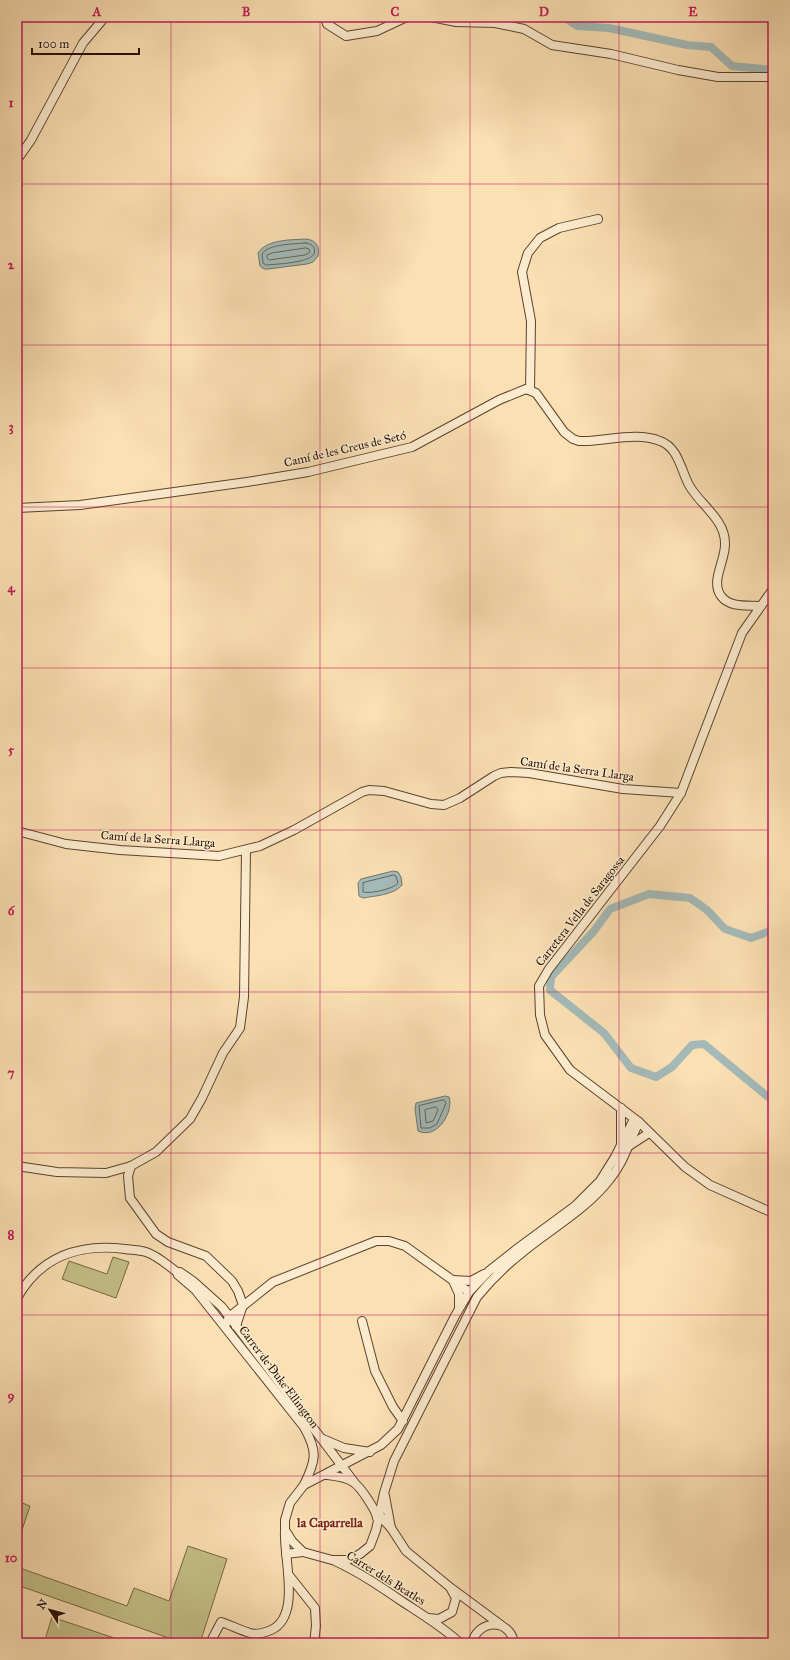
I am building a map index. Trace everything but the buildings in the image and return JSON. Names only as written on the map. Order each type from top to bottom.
[{"type":"street","points":[[17,160],[31,140],[83,44],[105,17]]},
{"type":"street","points":[[325,17],[327,24],[346,36],[377,31],[407,17]]},
{"type":"street","points":[[431,17],[456,22],[495,23],[524,29],[552,44],[611,54],[678,70],[718,77],[773,77]]},
{"type":"street","points":[[598,218],[553,232],[540,238],[528,253],[522,272],[529,301],[531,321],[530,390],[536,393],[564,432],[573,439],[588,441],[645,438],[659,440],[670,447],[682,467],[689,484],[722,529],[726,544],[718,578],[717,590],[725,600],[733,604],[760,606]]},
{"type":"street","name":"Camí de les Creus de Setó","points":[[17,508],[80,505],[247,482],[316,470],[412,447],[499,400],[526,389],[530,390]]},
{"type":"street","name":"Carretera Vella de Saragossa","points":[[773,589],[746,626],[740,638],[681,793],[660,826],[549,969],[539,986],[540,1015],[545,1035],[570,1070],[636,1120],[684,1167],[710,1185],[773,1213]]},
{"type":"street","name":"Camí de la Serra Llarga","points":[[17,831],[66,844],[120,850],[219,856],[260,846],[294,830],[362,792],[369,790],[384,791],[431,804],[444,805],[460,798],[494,776],[501,773],[511,772],[530,773],[623,789],[681,793]]},
{"type":"street","points":[[17,1166],[57,1172],[106,1173],[132,1166],[156,1152],[190,1119],[202,1098],[223,1053],[240,1028],[244,998],[246,850]]},
{"type":"street","points":[[286,1554],[303,1552],[332,1560],[348,1560],[360,1554],[370,1546],[394,1461],[477,1297],[496,1275],[523,1251],[565,1222],[598,1193],[611,1178],[625,1156],[621,1108]]},
{"type":"street","points":[[210,1643],[221,1622],[251,1633],[264,1634],[276,1628],[284,1617],[289,1604],[285,1520],[290,1503],[304,1485],[370,1452],[390,1438],[403,1421],[458,1310],[469,1292],[489,1272],[518,1248],[575,1206],[600,1181],[615,1157],[625,1145],[636,1120]]},
{"type":"street","points":[[625,1145],[649,1133]]},
{"type":"street","points":[[132,1166],[128,1176],[130,1198],[156,1234],[168,1242],[202,1254],[211,1260],[232,1281],[238,1291],[243,1306],[236,1326]]},
{"type":"street","points":[[225,1326],[229,1317],[273,1282],[376,1241],[389,1241],[405,1246],[469,1292]]},
{"type":"street","name":"Carrer de Duke Ellington","points":[[17,1298],[36,1273],[53,1260],[78,1250],[105,1246],[146,1252],[160,1259],[177,1272],[180,1272],[193,1281],[222,1307],[354,1482]]},
{"type":"street","name":"Carrer de Duke Ellington","points":[[177,1272],[178,1275],[197,1292],[210,1301],[223,1315],[229,1317]]},
{"type":"street","points":[[452,1280],[471,1281],[489,1272]]},
{"type":"street","points":[[452,1280],[459,1294],[458,1310]]},
{"type":"street","points":[[469,1292],[488,1284]]},
{"type":"street","name":"Carrer de Duke Ellington","points":[[197,1292],[304,1427],[312,1442],[314,1458],[304,1485]]},
{"type":"street","points":[[468,1316],[469,1292]]},
{"type":"street","points":[[222,1307],[243,1306]]},
{"type":"street","points":[[362,1321],[375,1372],[393,1406],[403,1421]]},
{"type":"street","name":"Carrer de Duke Ellington","points":[[322,1439],[344,1448],[370,1452]]},
{"type":"street","points":[[323,1475],[336,1476],[354,1482],[378,1516],[391,1528],[406,1551],[451,1588],[507,1629],[512,1634],[514,1643]]},
{"type":"street","points":[[384,1493],[391,1528]]},
{"type":"street","points":[[285,1530],[292,1541],[303,1552]]},
{"type":"street","name":"Carrer dels Beatles","points":[[332,1560],[354,1570],[427,1618],[460,1643]]},
{"type":"street","points":[[288,1574],[315,1608],[316,1626],[314,1643]]},
{"type":"street","name":"Carrer dels Beatles","points":[[427,1618],[439,1619],[452,1612],[456,1598],[451,1588]]},
{"type":"street","points":[[472,1643],[477,1632],[482,1628],[494,1624],[501,1625]]},
{"type":"shaded area","points":[[113,1257],[129,1262],[116,1298],[62,1279],[69,1261],[107,1274]]},
{"type":"shaded area","points":[[17,1501],[30,1506],[17,1545]]},
{"type":"shaded area","points":[[188,1546],[227,1559],[200,1643],[183,1643],[17,1585],[17,1567],[127,1606],[134,1588],[169,1601]]},
{"type":"shaded area","points":[[52,1617],[129,1643],[44,1643]]},
{"type":"water","points":[[306,239],[315,242],[318,246],[318,256],[313,262],[268,269],[264,269],[260,266],[258,253],[267,245],[280,241]]},
{"type":"water","points":[[393,871],[398,872],[401,877],[402,885],[394,891],[378,896],[363,898],[359,896],[358,883],[361,879]]},
{"type":"water","points":[[445,1096],[449,1097],[450,1103],[449,1110],[442,1123],[432,1132],[425,1133],[418,1131],[415,1109],[416,1103]]},
{"type":"waterway","points":[[564,17],[577,26],[609,28],[687,45],[711,47],[732,66],[773,70]]},
{"type":"waterway","points":[[773,930],[751,938],[725,929],[707,910],[690,898],[649,894],[610,909],[594,931],[551,977],[550,990],[604,1033],[631,1068],[656,1077],[672,1067],[692,1045],[704,1044],[773,1101]]},
{"type":"district","name":"la Caparrella","points":[[330,1522]]}]
